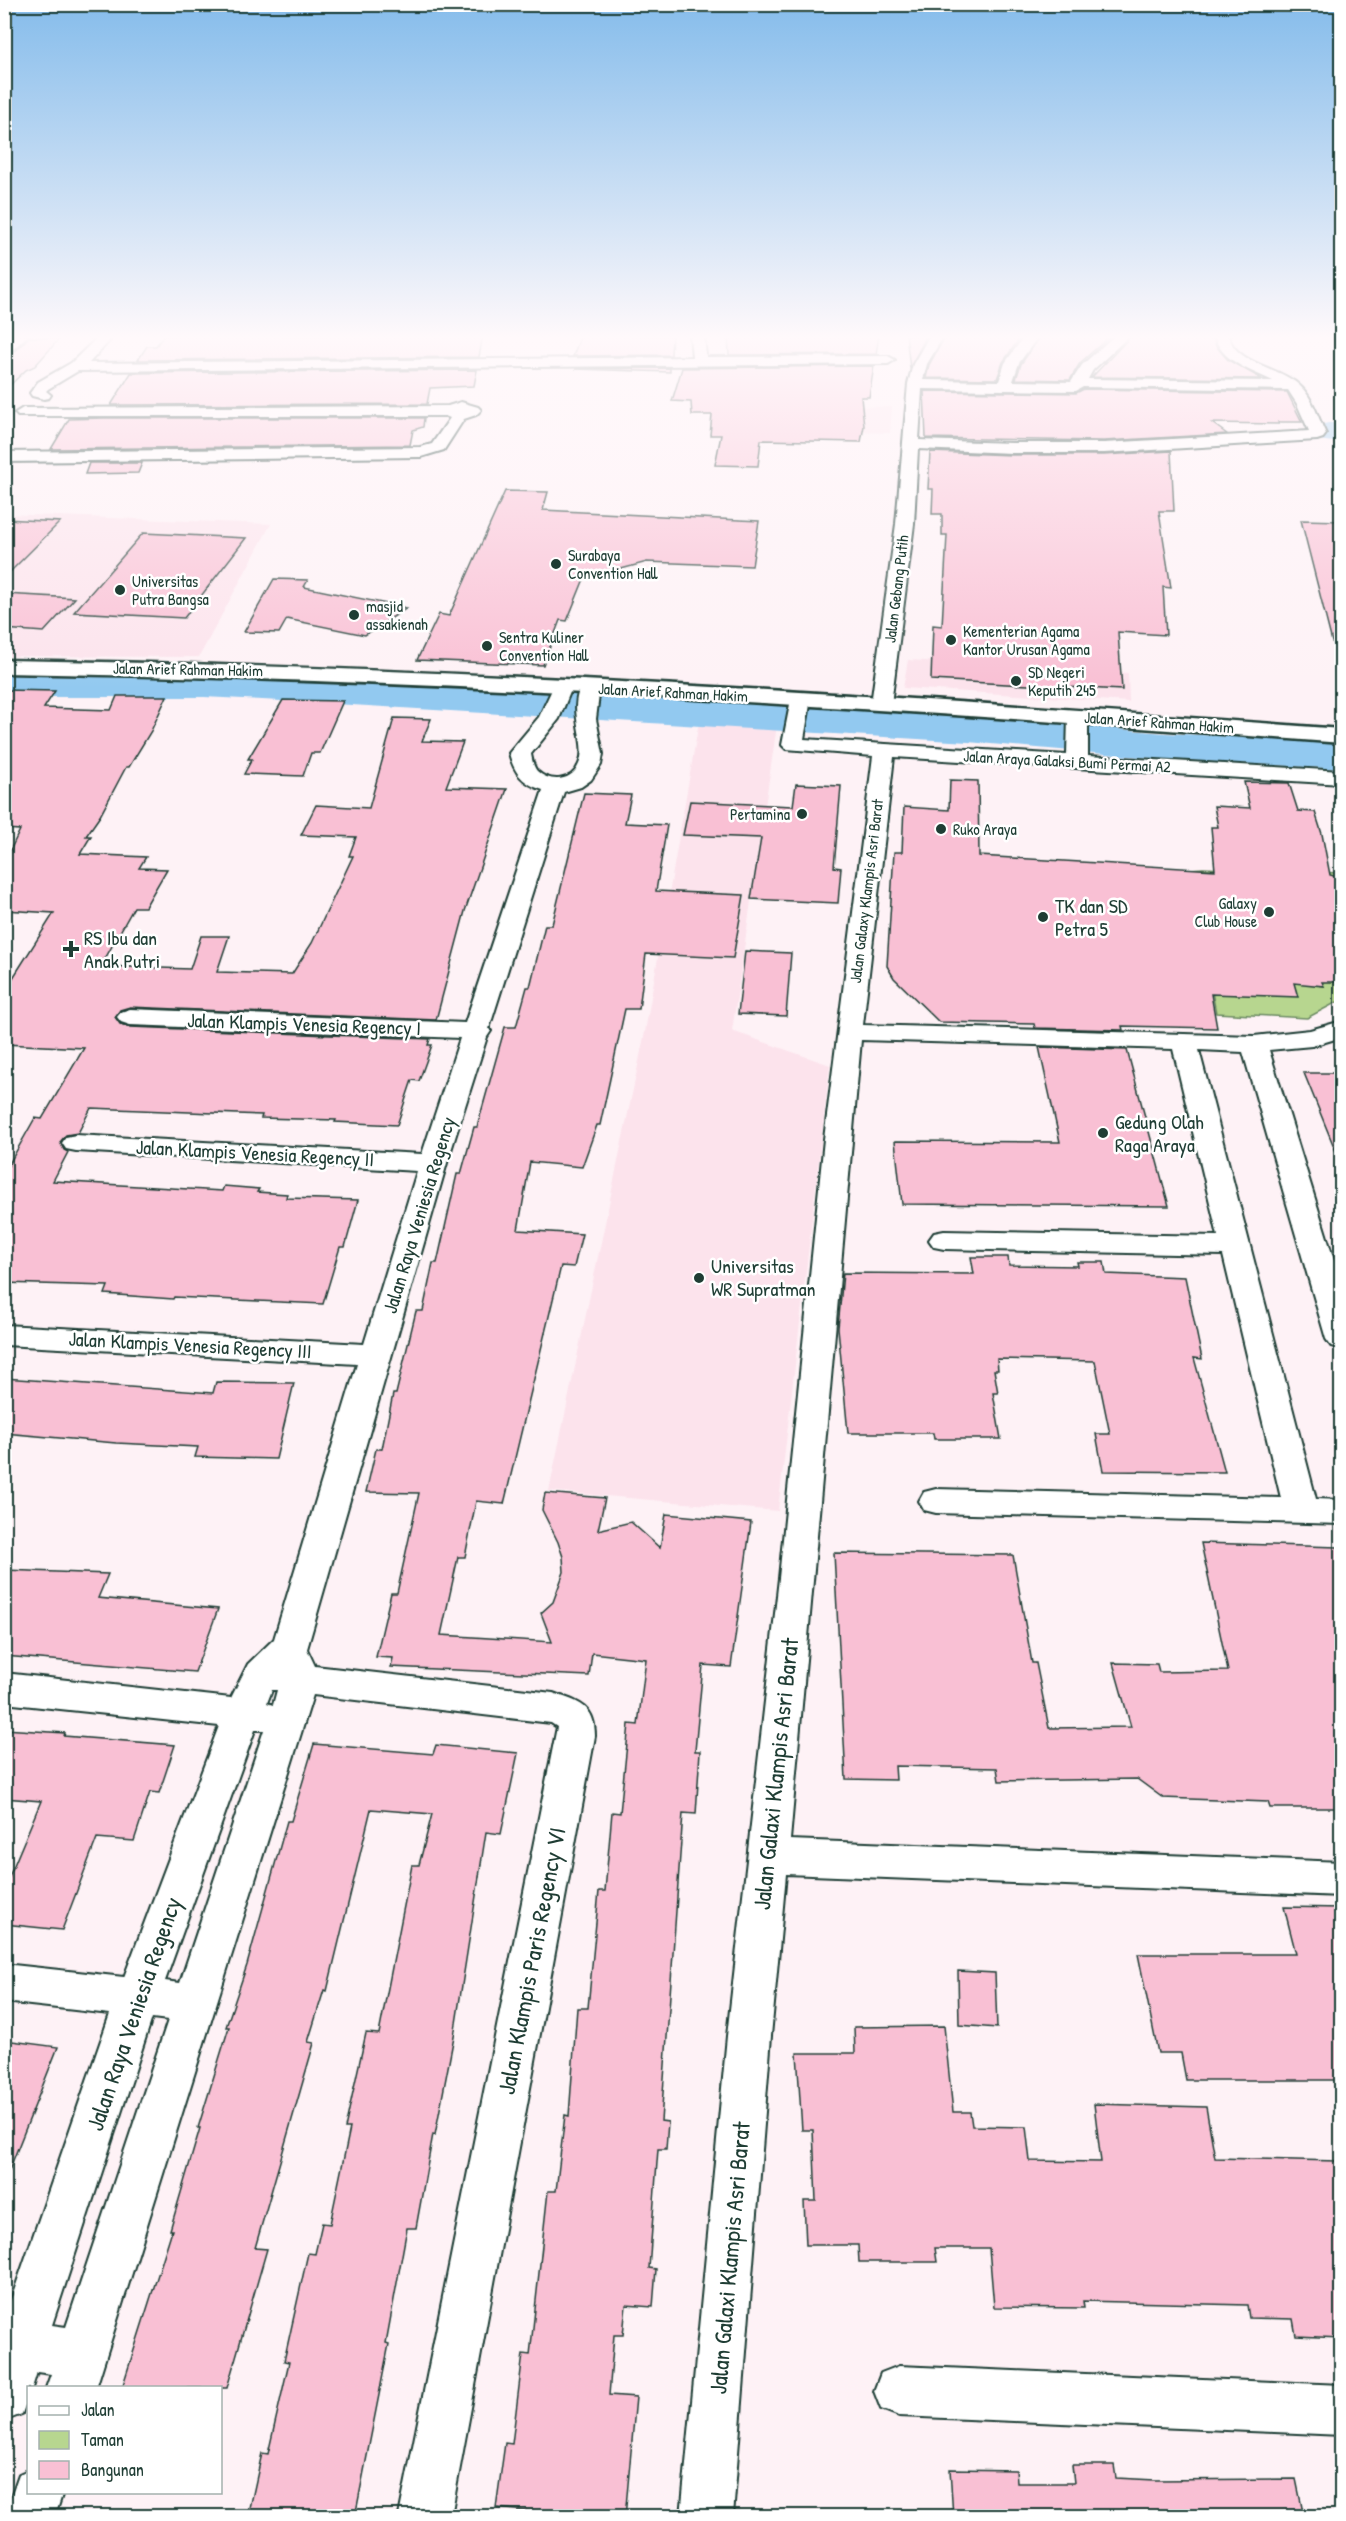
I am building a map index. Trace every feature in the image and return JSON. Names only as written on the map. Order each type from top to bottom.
[{"type":"main road","name":"Jalan Arief Rahman Hakim","points":[[4,666],[292,672],[552,709],[588,710],[800,703],[881,704],[1068,721],[1341,736]]},
{"type":"street","points":[[4,457],[268,454],[323,462],[369,453]]},
{"type":"street","name":"Jalan Gebang Putih","points":[[881,704],[905,524],[910,453]]},
{"type":"street","name":"Jalan Araya Galaksi Bumi Permai A2","points":[[800,703],[794,738],[884,750],[1068,755],[1341,778]]},
{"type":"street","points":[[552,709],[588,710],[591,746],[591,764],[584,775],[573,782],[555,786],[536,782],[528,777],[520,764],[520,753],[552,709]]},
{"type":"street","points":[[1068,721],[1068,755]]},
{"type":"street","name":"Jalan Galaxy Klampis Asri Barat","points":[[849,1032],[884,750]]},
{"type":"street","name":"Jalan Raya Veniesia Regency","points":[[76,2370],[287,1719],[284,1666],[433,1162],[478,1031],[555,786]]},
{"type":"street","name":"Jalan Klampis Venesia Regency I","points":[[130,1017],[478,1031]]},
{"type":"street","points":[[849,1032],[1254,1044],[1312,1038],[1341,1029]]},
{"type":"street","name":"Jalan Galaxi Klampis Asri Barat","points":[[707,2517],[749,2036],[849,1032]]},
{"type":"street","points":[[1184,1042],[1302,1512]]},
{"type":"street","points":[[1254,1044],[1341,1339]]},
{"type":"street","name":"Jalan Klampis Venesia Regency II","points":[[76,1143],[433,1162]]},
{"type":"street","points":[[944,1240],[1235,1246]]},
{"type":"street","name":"Jalan Klampis Venesia Regency III","points":[[4,1335],[376,1355]]},
{"type":"street","points":[[936,1501],[1341,1512]]},
{"type":"street","name":"Jalan Raya Veniesia Regency","points":[[4,2396],[13,2346],[242,1714],[284,1666]]},
{"type":"street","name":"Jalan Klampis Paris Regency VI","points":[[284,1666],[553,1708],[567,1713],[576,1722],[576,1736],[425,2517]]},
{"type":"street","points":[[4,1688],[287,1719]]},
{"type":"street","points":[[768,1856],[1341,1879]]},
{"type":"street","points":[[4,1983],[196,2004]]},
{"type":"street","points":[[13,2346],[76,2370]]},
{"type":"street","points":[[899,2391],[1341,2410]]},
{"type":"street","points":[[29,2517],[37,2494]]},
{"type":"shaded area","name":"Universitas Putra Bangsa","points":[[5,514],[271,524],[199,657],[5,656]]},
{"type":"shaded area","name":"SD Negeri Keputih 245","points":[[908,660],[1128,673],[1129,702],[903,688]]},
{"type":"shaded area","name":"Universitas WR Supratman","points":[[699,722],[777,725],[732,1031],[830,1065],[778,1511],[549,1491],[645,1032]]},
{"type":"green space","name":"Galaxy Club House","points":[[1189,869],[1341,873],[1341,1000],[1307,1018],[1216,1013]]},
{"type":"building","points":[[717,453],[760,453],[758,466],[715,465]]},
{"type":"building","points":[[930,453],[1104,455],[1171,453],[1174,511],[1159,511],[1171,588],[1163,587],[1166,635],[1118,632],[1122,690],[931,680],[933,625],[942,626],[947,535],[942,535],[942,514],[932,514],[933,489],[928,489]]},
{"type":"building","points":[[89,463],[142,463],[138,473],[85,474]]},
{"type":"building","name":"Surabaya Convention Hall","points":[[505,491],[548,492],[543,510],[759,521],[752,566],[647,562],[584,579],[567,621],[560,620],[543,665],[417,660],[439,614],[449,616]]},
{"type":"building","points":[[4,519],[60,522],[4,578]]},
{"type":"building","points":[[1301,520],[1341,521],[1341,641],[1332,642]]},
{"type":"building","points":[[143,533],[246,538],[184,618],[74,612]]},
{"type":"building","points":[[274,579],[308,580],[304,587],[407,608],[365,635],[287,619],[279,633],[244,632]]},
{"type":"building","points":[[4,594],[75,598],[44,632],[4,629]]},
{"type":"building","points":[[4,690],[55,691],[44,708],[111,710],[117,696],[167,696],[151,731],[129,767],[126,767],[100,816],[86,836],[91,836],[80,854],[146,857],[139,868],[167,869],[145,907],[134,907],[101,966],[190,969],[201,936],[229,936],[217,972],[292,974],[312,943],[353,856],[349,856],[356,837],[301,835],[316,805],[369,808],[394,718],[431,719],[422,741],[463,742],[446,787],[507,789],[465,911],[436,1020],[130,1007],[120,1010],[115,1017],[120,1024],[130,1027],[430,1039],[428,1045],[432,1045],[419,1081],[412,1080],[397,1125],[335,1122],[336,1120],[261,1118],[262,1115],[91,1108],[78,1133],[66,1135],[60,1142],[64,1150],[68,1152],[53,1181],[222,1191],[224,1186],[287,1194],[286,1198],[358,1200],[345,1247],[340,1247],[323,1304],[174,1297],[173,1299],[105,1294],[108,1286],[4,1283],[4,1173],[35,1118],[42,1119],[84,1048],[4,1044],[4,992],[54,913],[4,910],[4,863],[20,830],[4,829]]},
{"type":"building","points":[[283,700],[343,701],[320,753],[311,753],[303,776],[244,774],[252,759],[248,759]]},
{"type":"building","name":"TK dan SD Petra 5","points":[[950,780],[978,781],[979,856],[1215,870],[1211,827],[1218,827],[1214,806],[1250,808],[1244,782],[1289,783],[1298,811],[1315,812],[1330,875],[1341,878],[1341,982],[1322,982],[1324,986],[1294,983],[1298,997],[1211,994],[1217,1028],[1122,1026],[1123,1030],[1035,1028],[1034,1024],[939,1022],[894,978],[887,966],[894,852],[902,852],[904,807],[949,810]]},
{"type":"building","points":[[796,784],[841,786],[834,867],[841,868],[838,903],[751,899],[761,838],[683,835],[690,801],[793,806]]},
{"type":"building","points":[[584,793],[631,795],[625,823],[667,825],[656,891],[744,895],[733,958],[646,954],[639,1009],[625,1009],[600,1125],[597,1125],[582,1167],[530,1162],[518,1230],[582,1234],[574,1267],[561,1266],[504,1504],[476,1501],[465,1557],[458,1557],[441,1635],[552,1642],[541,1613],[553,1602],[564,1572],[563,1557],[558,1542],[542,1510],[545,1493],[605,1498],[598,1530],[631,1522],[660,1548],[666,1514],[751,1522],[731,1667],[703,1665],[695,1751],[700,1751],[696,1814],[683,1813],[661,2121],[668,2122],[666,2149],[658,2149],[649,2268],[656,2269],[653,2307],[626,2305],[623,2335],[614,2335],[609,2395],[636,2397],[625,2517],[587,2517],[496,2508],[505,2443],[512,2444],[523,2354],[530,2355],[548,2191],[556,2191],[565,2115],[569,2116],[577,2008],[588,2008],[599,1891],[605,1891],[612,1812],[620,1813],[629,1724],[638,1725],[646,1659],[592,1653],[589,1676],[391,1667],[393,1658],[376,1657],[391,1593],[397,1593],[419,1493],[366,1492],[376,1449],[382,1449],[393,1394],[396,1394],[416,1311],[423,1311],[433,1263],[437,1263],[457,1174],[461,1174],[474,1127],[477,1127],[505,1027],[516,1027],[527,987],[530,987],[545,925],[552,925]]},
{"type":"building","points":[[745,951],[791,953],[786,1016],[738,1014]]},
{"type":"building","name":"Gedung Olah Raga Araya","points":[[1039,1047],[1127,1050],[1169,1206],[902,1204],[895,1141],[1060,1142]]},
{"type":"building","points":[[1304,1073],[1341,1073],[1341,1164]]},
{"type":"building","points":[[971,1257],[1008,1257],[1009,1265],[1078,1266],[1077,1262],[1104,1262],[1106,1274],[1185,1277],[1202,1359],[1194,1358],[1225,1472],[1103,1471],[1096,1434],[1110,1434],[1095,1361],[997,1359],[998,1370],[994,1370],[998,1393],[993,1393],[1001,1439],[934,1439],[933,1433],[848,1433],[838,1328],[843,1273],[974,1274]]},
{"type":"building","points":[[4,1378],[213,1393],[216,1382],[294,1383],[276,1459],[195,1457],[198,1447],[116,1443],[4,1433]]},
{"type":"building","points":[[1201,1543],[1338,1547],[1341,1558],[1341,1808],[1270,1808],[1268,1802],[1163,1798],[1137,1779],[999,1781],[997,1768],[895,1766],[896,1780],[846,1779],[834,1553],[1013,1555],[1032,1663],[1036,1663],[1049,1728],[1131,1727],[1113,1663],[1157,1664],[1159,1672],[1228,1671]]},
{"type":"building","points":[[4,1570],[108,1574],[98,1598],[218,1609],[195,1672],[4,1656]]},
{"type":"building","points":[[4,1729],[175,1745],[159,1793],[150,1792],[134,1841],[97,1838],[62,1930],[4,1924],[4,1889],[41,1801],[4,1798]]},
{"type":"building","points":[[314,1744],[433,1754],[436,1745],[518,1753],[501,1834],[486,1832],[454,2036],[416,2228],[407,2228],[386,2343],[389,2344],[355,2517],[248,2517],[262,2453],[268,2454],[289,2362],[284,2361],[308,2253],[315,2254],[322,2223],[330,2224],[350,2128],[345,2128],[366,2033],[379,2034],[412,1865],[419,1865],[432,1814],[371,1809],[327,1991],[324,1990],[308,2042],[314,2043],[255,2248],[267,2249],[227,2388],[222,2388],[222,2386],[123,2386],[172,2230],[170,2230],[200,2128],[198,2128],[229,2027],[226,2027],[247,1965],[287,1821],[291,1821]]},
{"type":"building","points":[[1284,1907],[1341,1908],[1341,2080],[1186,2080],[1181,2053],[1158,2053],[1138,1954],[1296,1954]]},
{"type":"building","points":[[958,1971],[995,1973],[997,2028],[959,2025]]},
{"type":"building","points":[[944,2026],[953,2112],[970,2112],[972,2126],[1026,2127],[1030,2161],[1101,2162],[1094,2104],[1206,2107],[1215,2158],[1338,2161],[1341,2177],[1341,2338],[1296,2336],[1293,2319],[1249,2318],[1247,2305],[1083,2301],[1084,2308],[994,2307],[989,2248],[935,2248],[937,2262],[859,2262],[858,2245],[806,2245],[804,2201],[816,2201],[813,2130],[802,2130],[797,2053],[855,2053],[854,2027]]},
{"type":"building","points":[[4,2040],[58,2047],[6,2178],[4,2178]]},
{"type":"building","points":[[1072,2465],[1114,2465],[1116,2478],[1296,2479],[1304,2517],[953,2517],[950,2469],[1016,2470],[1017,2483],[1074,2483]]},
{"type":"waterway","points":[[4,685],[204,685],[302,690],[968,729],[1163,746],[1342,756]]},
{"type":"place","name":"Surabaya Convention Hall","points":[[556,564]]},
{"type":"place","name":"Universitas Putra Bangsa","points":[[120,590]]},
{"type":"place","name":"masjid assakienah","points":[[354,615]]},
{"type":"place","name":"Kementerian Agama Kantor Urusan Agama","points":[[951,640]]},
{"type":"place","name":"Sentra Kuliner Convention Hall","points":[[487,646]]},
{"type":"place","name":"SD Negeri Keputih 245","points":[[1016,681]]},
{"type":"place","name":"Pertamina","points":[[802,814]]},
{"type":"place","name":"Ruko Araya","points":[[941,829]]},
{"type":"place","name":"Galaxy Club House","points":[[1269,912]]},
{"type":"place","name":"TK dan SD Petra 5","points":[[1043,917]]},
{"type":"place","name":"RS Ibu dan Anak Putri","points":[[71,949]]},
{"type":"place","name":"Gedung Olah Raga Araya","points":[[1103,1133]]},
{"type":"place","name":"Universitas WR Supratman","points":[[699,1278]]}]
